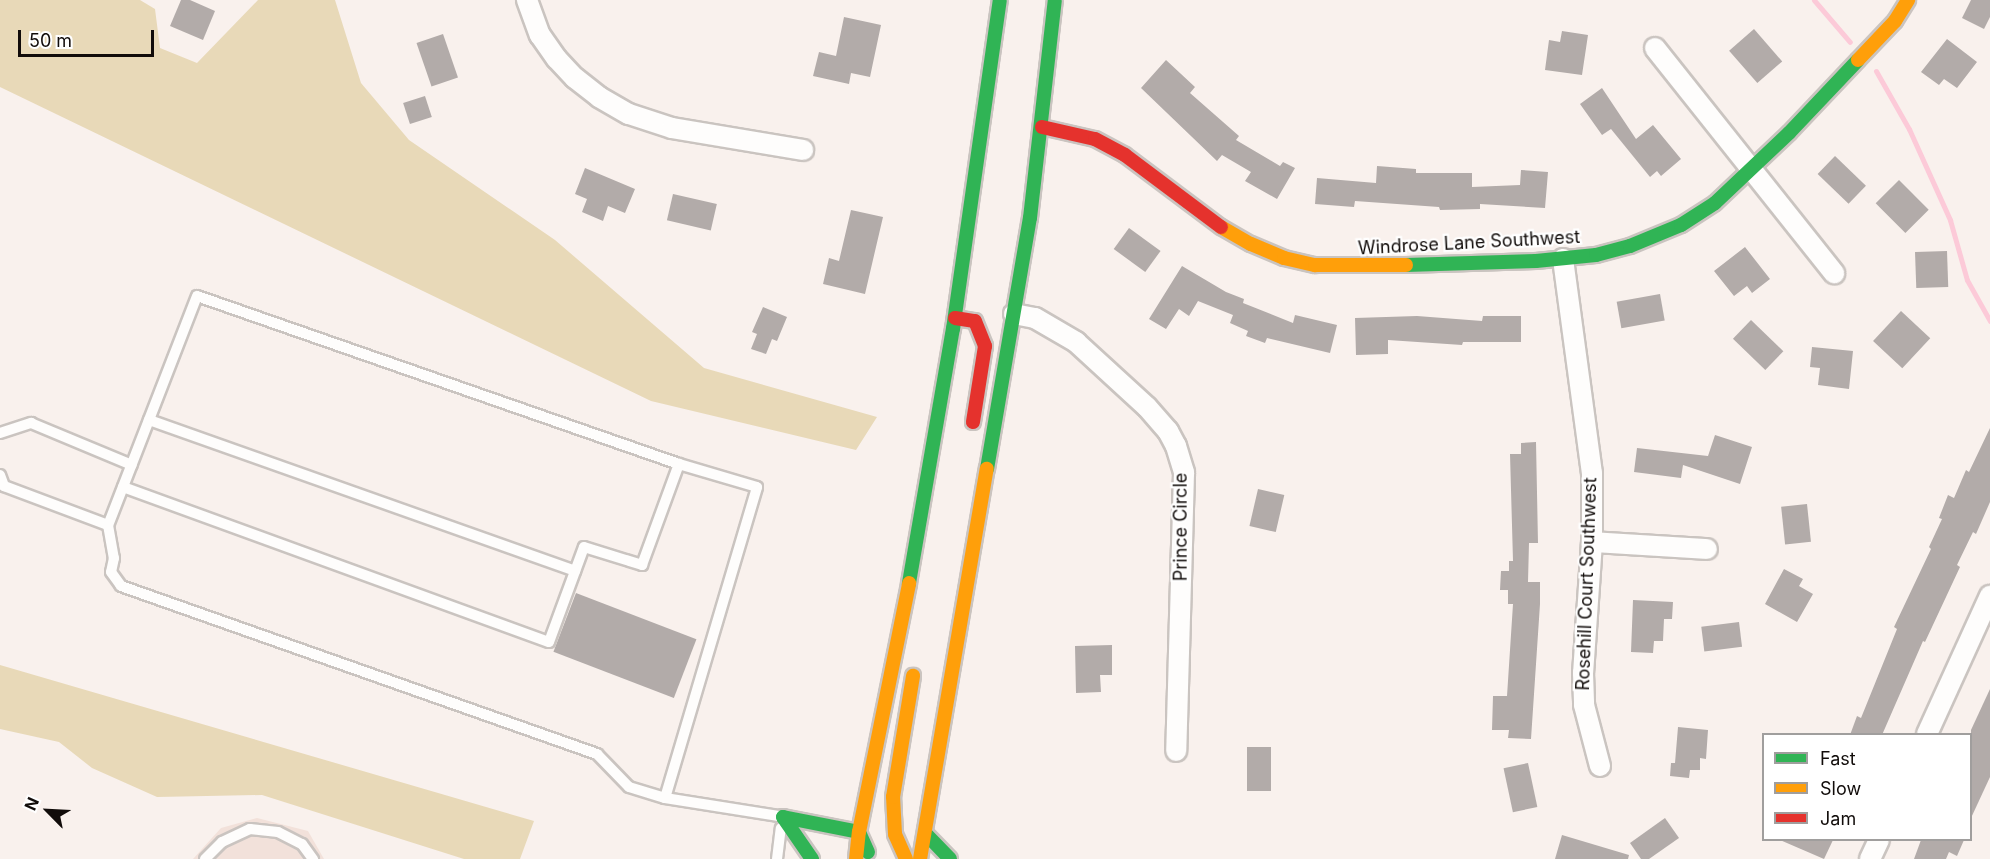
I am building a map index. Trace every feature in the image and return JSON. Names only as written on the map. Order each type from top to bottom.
[{"type":"main road","points":[[856,859],[860,832],[904,639],[955,318],[1000,0]]},
{"type":"main road","points":[[920,859],[1014,314],[1042,127],[1055,0]]},
{"type":"main road","name":"Windrose Lane Southwest","points":[[1042,127],[1095,139],[1125,155],[1218,225],[1251,244],[1284,258],[1316,265],[1361,267],[1563,259],[1596,255],[1630,246],[1681,225],[1715,203],[1751,170],[1895,21],[1908,0]]},
{"type":"main road","points":[[955,318],[975,321],[985,346],[971,435]]},
{"type":"main road","points":[[974,463],[987,475]]},
{"type":"main road","points":[[906,859],[895,834],[893,797],[916,662]]},
{"type":"main road","points":[[783,816],[860,832]]},
{"type":"main road","points":[[783,816],[812,859]]},
{"type":"main road","points":[[860,832],[872,859]]},
{"type":"main road","points":[[925,833],[950,859]]},
{"type":"street","points":[[527,0],[540,35],[557,59],[574,78],[599,97],[629,114],[672,128],[803,150]]},
{"type":"street","points":[[1655,48],[1834,273]]},
{"type":"street","name":"Rosehill Court Southwest","points":[[1563,259],[1592,473],[1592,542],[1583,684],[1584,705],[1600,765]]},
{"type":"street","name":"Prince Circle","points":[[1014,314],[1035,318],[1076,342],[1147,407],[1168,431],[1176,446],[1184,473],[1176,751]]},
{"type":"street","points":[[1592,542],[1707,549]]},
{"type":"street","points":[[1928,733],[1990,596]]},
{"type":"street","points":[[1870,859],[1879,841]]},
{"type":"lane","points":[[665,798],[758,488],[679,464],[197,296],[108,525],[114,558],[111,572],[122,586],[597,754],[629,787],[665,798],[783,816],[777,859]]},
{"type":"lane","points":[[149,420],[575,571]]},
{"type":"lane","points":[[0,433],[31,423],[132,465]]},
{"type":"lane","points":[[123,487],[549,642],[584,547],[642,565],[679,464]]},
{"type":"lane","points":[[0,476],[4,486],[108,525]]},
{"type":"lane","points":[[205,859],[222,842],[250,829],[278,832],[302,844],[313,859]]},
{"type":"shaded area","points":[[0,0],[140,0],[155,9],[160,48],[197,63],[258,0],[335,0],[361,83],[409,140],[555,240],[704,368],[877,417],[856,450],[651,401],[0,87]]},
{"type":"shaded area","points":[[0,665],[534,821],[520,859],[464,859],[262,795],[157,797],[92,768],[59,742],[0,729]]},
{"type":"shaded area","points":[[257,818],[308,831],[324,859],[193,859],[221,828]]},
{"type":"building","points":[[181,0],[190,0],[215,11],[203,40],[170,26]]},
{"type":"building","points":[[1971,0],[1990,0],[1990,17],[1984,29],[1962,18]]},
{"type":"building","points":[[844,17],[881,25],[870,77],[851,73],[849,84],[813,76],[819,52],[836,56]]},
{"type":"building","points":[[1754,29],[1782,61],[1757,83],[1729,51]]},
{"type":"building","points":[[1562,31],[1588,35],[1582,75],[1545,70],[1549,40],[1560,42]]},
{"type":"building","points":[[443,34],[458,77],[432,87],[417,43]]},
{"type":"building","points":[[1947,39],[1977,62],[1957,88],[1944,79],[1939,85],[1921,72]]},
{"type":"building","points":[[1166,60],[1195,87],[1190,93],[1239,136],[1236,140],[1280,166],[1283,162],[1295,168],[1277,199],[1245,181],[1251,172],[1222,155],[1217,161],[1141,88]]},
{"type":"building","points":[[1602,88],[1636,139],[1653,125],[1681,159],[1661,176],[1657,171],[1650,177],[1611,129],[1602,135],[1580,104]]},
{"type":"building","points":[[425,96],[432,117],[410,124],[403,103]]},
{"type":"building","points":[[1835,156],[1866,186],[1849,204],[1818,174]]},
{"type":"building","points":[[1377,166],[1416,169],[1416,173],[1472,173],[1472,187],[1520,185],[1521,170],[1548,172],[1545,208],[1480,204],[1480,209],[1440,210],[1439,207],[1355,201],[1354,207],[1315,204],[1317,178],[1376,183]]},
{"type":"building","points":[[585,168],[635,189],[625,213],[608,206],[603,221],[582,212],[587,199],[575,194]]},
{"type":"building","points":[[1899,180],[1929,210],[1905,233],[1876,203]]},
{"type":"building","points":[[673,194],[717,204],[711,230],[667,220]]},
{"type":"building","points":[[851,210],[883,217],[865,294],[823,284],[829,258],[839,261]]},
{"type":"building","points":[[1129,228],[1161,251],[1145,272],[1114,249]]},
{"type":"building","points":[[1745,247],[1770,279],[1752,293],[1747,286],[1734,296],[1714,271]]},
{"type":"building","points":[[1947,251],[1948,287],[1916,288],[1915,252]]},
{"type":"building","points":[[1182,266],[1226,292],[1244,299],[1243,303],[1293,323],[1295,315],[1337,325],[1330,353],[1267,338],[1265,343],[1246,336],[1248,331],[1230,323],[1233,315],[1198,301],[1189,316],[1179,309],[1166,329],[1149,319]]},
{"type":"building","points":[[1660,294],[1665,321],[1621,328],[1617,302]]},
{"type":"building","points":[[763,307],[787,317],[777,341],[772,339],[766,354],[751,349],[757,334],[752,332]]},
{"type":"building","points":[[1901,311],[1930,338],[1902,368],[1873,341]]},
{"type":"building","points":[[1417,316],[1482,321],[1483,316],[1521,316],[1521,342],[1463,342],[1462,345],[1388,340],[1388,354],[1356,355],[1355,318]]},
{"type":"building","points":[[1751,320],[1783,351],[1765,370],[1733,339]]},
{"type":"building","points":[[1812,347],[1853,351],[1849,389],[1818,385],[1820,368],[1810,367]]},
{"type":"building","points":[[1990,428],[1990,502],[1976,534],[1973,532],[1957,565],[1960,567],[1925,642],[1923,641],[1883,733],[1851,733],[1857,716],[1861,718],[1897,629],[1894,627],[1931,549],[1929,547],[1942,519],[1939,518],[1948,495],[1954,498],[1966,470],[1969,472]]},
{"type":"building","points":[[1715,435],[1752,447],[1740,484],[1683,465],[1681,478],[1634,472],[1637,448],[1708,456]]},
{"type":"building","points":[[1536,442],[1538,543],[1529,543],[1528,582],[1540,582],[1540,604],[1531,739],[1508,738],[1509,730],[1492,730],[1493,696],[1507,696],[1513,604],[1508,604],[1508,590],[1500,590],[1501,571],[1509,571],[1509,561],[1513,561],[1510,454],[1521,454],[1521,443]]},
{"type":"building","points":[[1258,489],[1284,495],[1276,532],[1249,526]]},
{"type":"building","points":[[1807,504],[1811,542],[1785,545],[1781,507]]},
{"type":"building","points":[[1784,569],[1803,579],[1799,586],[1813,594],[1797,622],[1765,604]]},
{"type":"building","points":[[576,593],[696,639],[674,698],[553,652]]},
{"type":"building","points":[[1633,600],[1673,602],[1672,619],[1664,619],[1663,641],[1654,641],[1653,653],[1631,652]]},
{"type":"building","points":[[1739,622],[1742,647],[1704,651],[1701,627]]},
{"type":"building","points":[[1112,645],[1112,675],[1100,675],[1101,692],[1076,693],[1075,646]]},
{"type":"building","points":[[1990,689],[1990,777],[1972,816],[1972,733],[1971,730]]},
{"type":"building","points":[[1678,727],[1708,730],[1706,759],[1700,758],[1700,770],[1690,770],[1689,778],[1670,776],[1671,763],[1675,763]]},
{"type":"building","points":[[1247,747],[1271,747],[1271,791],[1247,791]]},
{"type":"building","points":[[1528,763],[1537,807],[1513,812],[1504,768]]},
{"type":"building","points":[[1665,818],[1679,838],[1649,859],[1641,859],[1630,843]]},
{"type":"building","points":[[1562,835],[1629,855],[1628,859],[1555,859]]},
{"type":"building","points":[[1782,841],[1833,841],[1824,859]]},
{"type":"building","points":[[1921,841],[1964,841],[1957,856],[1949,852],[1946,859],[1914,859]]},
{"type":"waterway","points":[[1814,0],[1850,42]]},
{"type":"waterway","points":[[1876,71],[1909,129],[1950,220],[1967,280],[1990,321]]},
{"type":"traffic: fast","points":[[909,583],[953,329],[1000,0]]},
{"type":"traffic: fast","points":[[987,469],[1030,218],[1055,0]]},
{"type":"traffic: fast","points":[[1406,265],[1536,261],[1596,255],[1630,246],[1681,225],[1715,203],[1789,133],[1858,60]]},
{"type":"traffic: fast","points":[[783,817],[859,832],[868,852]]},
{"type":"traffic: fast","points":[[783,817],[812,859]]},
{"type":"traffic: fast","points":[[925,833],[950,859]]},
{"type":"traffic: slow","points":[[1858,60],[1895,21],[1908,0]]},
{"type":"traffic: slow","points":[[1221,227],[1251,244],[1284,258],[1315,265],[1406,265]]},
{"type":"traffic: slow","points":[[920,859],[987,469]]},
{"type":"traffic: slow","points":[[856,859],[859,832],[909,583]]},
{"type":"traffic: slow","points":[[906,859],[895,834],[893,797],[913,676]]},
{"type":"traffic: jam","points":[[1042,127],[1095,139],[1125,155],[1221,227]]},
{"type":"traffic: jam","points":[[955,318],[975,321],[985,346],[973,422]]}]
